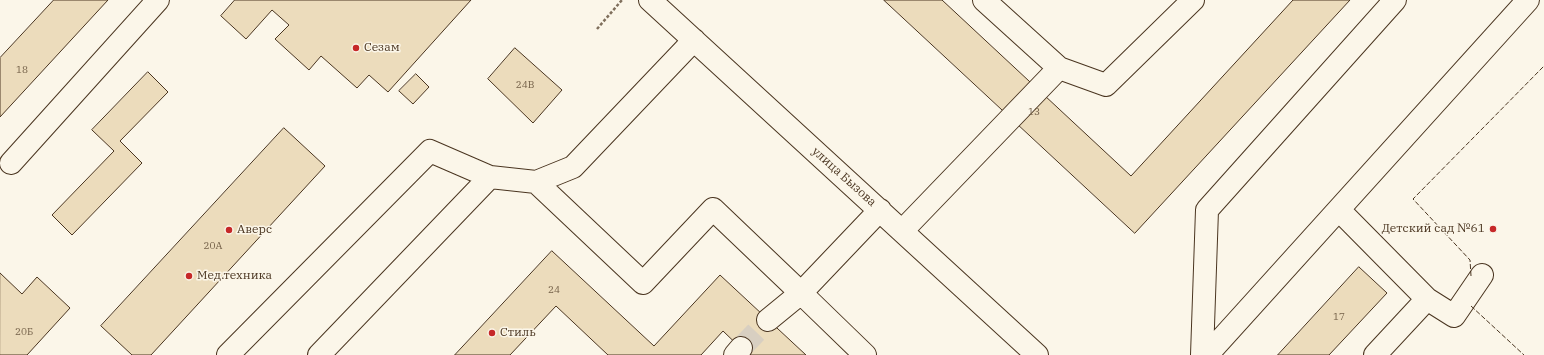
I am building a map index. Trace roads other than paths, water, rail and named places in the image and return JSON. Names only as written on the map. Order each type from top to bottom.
[{"type":"street","points":[[10,162],[158,0]]},
{"type":"street","name":"улица Бызова","points":[[650,0],[1037,355]]},
{"type":"street","points":[[984,0],[1059,68],[1106,85],[1193,0]]},
{"type":"street","points":[[1207,355],[1528,0]]},
{"type":"street","points":[[1202,355],[1207,210],[1386,3]]},
{"type":"street","points":[[228,355],[430,151],[490,177],[536,182],[573,167],[694,40]]},
{"type":"street","points":[[902,231],[1059,68]]},
{"type":"street","points":[[319,355],[490,177]]},
{"type":"street","points":[[536,182],[642,283],[713,209],[865,355]]},
{"type":"street","points":[[768,320],[801,293],[880,210]]},
{"type":"street","points":[[1339,210],[1427,299],[1454,316],[1482,275]]},
{"type":"street","points":[[1375,355],[1427,299]]},
{"type":"tunnel","points":[[741,348],[768,320]]},
{"type":"place","name":"Сезам","points":[[356,48]]},
{"type":"place","name":"Детский сад №61","points":[[1493,229]]},
{"type":"place","name":"Аверс","points":[[229,230]]},
{"type":"place","name":"Мед.техника","points":[[189,276]]},
{"type":"place","name":"Стиль","points":[[492,333]]}]
